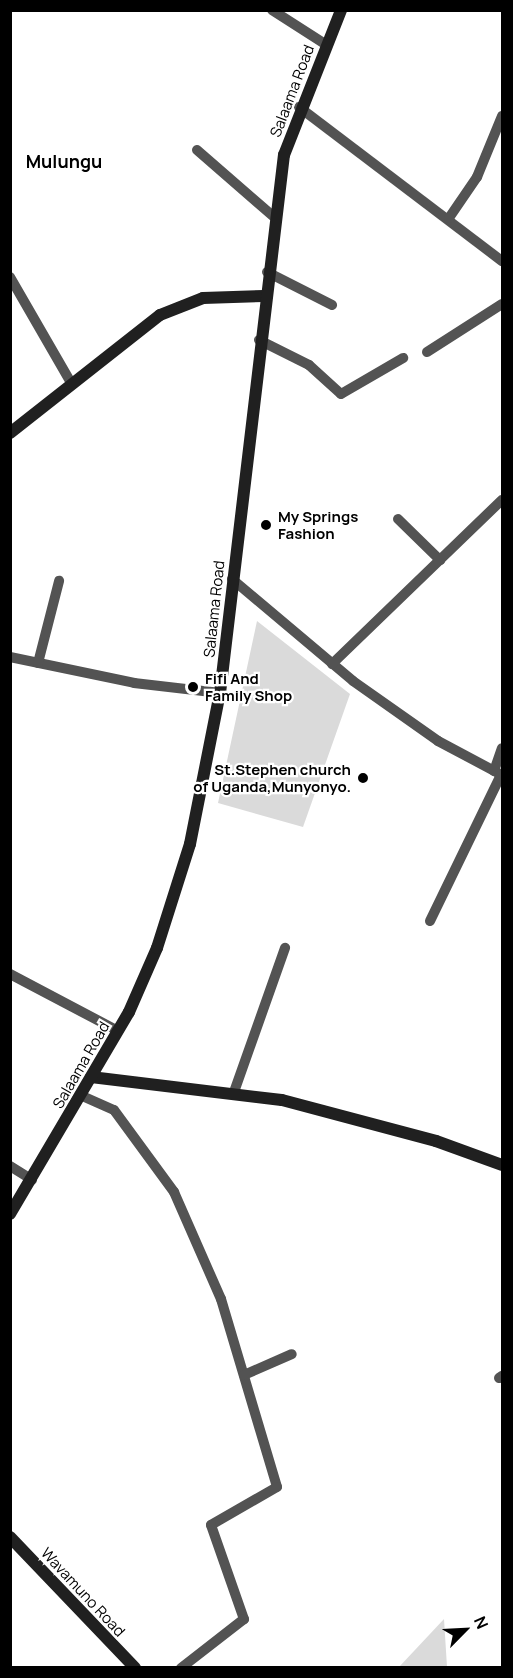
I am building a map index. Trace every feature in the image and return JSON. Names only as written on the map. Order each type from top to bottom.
[{"type":"main road","name":"Salaama Road","points":[[10,1214],[118,1032],[176,894],[220,693],[273,216],[298,107],[341,10]]},
{"type":"main road","points":[[10,433],[70,381],[175,308],[215,296],[264,296]]},
{"type":"main road","points":[[91,1077],[234,1092],[369,1122],[502,1165]]},
{"type":"main road","name":"Wavamuno Road","points":[[10,1537],[135,1668]]},
{"type":"street","points":[[272,10],[325,45]]},
{"type":"street","points":[[298,107],[449,218],[502,261]]},
{"type":"street","points":[[449,218],[477,177],[502,116]]},
{"type":"street","points":[[197,150],[273,216]]},
{"type":"street","points":[[267,272],[332,305]]},
{"type":"street","points":[[10,276],[70,381]]},
{"type":"street","points":[[427,352],[502,304]]},
{"type":"street","points":[[259,340],[309,365],[341,394],[403,358]]},
{"type":"street","points":[[332,664],[502,500]]},
{"type":"street","points":[[398,519],[440,560]]},
{"type":"street","points":[[232,579],[332,664],[438,741],[499,774]]},
{"type":"street","points":[[38,663],[59,581]]},
{"type":"street","points":[[10,657],[134,683],[220,693]]},
{"type":"street","points":[[430,921],[499,774],[502,748]]},
{"type":"street","points":[[234,1092],[285,948]]},
{"type":"street","points":[[10,974],[118,1032]]},
{"type":"street","points":[[80,1095],[114,1110],[174,1192],[221,1299],[277,1487],[211,1524],[244,1619],[181,1668]]},
{"type":"street","points":[[10,1166],[32,1180]]},
{"type":"street","points":[[244,1375],[292,1354]]},
{"type":"shaded area","points":[[257,621],[350,694],[303,827],[218,803]]},
{"type":"shaded area","points":[[444,1619],[447,1667],[399,1667]]},
{"type":"place","name":"My Springs Fashion","points":[[266,525]]},
{"type":"place","name":"Fifi And Family Shop","points":[[193,687]]},
{"type":"place","name":"St.Stephen church of Uganda,Munyonyo.","points":[[363,778]]},
{"type":"district","name":"Mulungu","points":[[64,161]]}]
